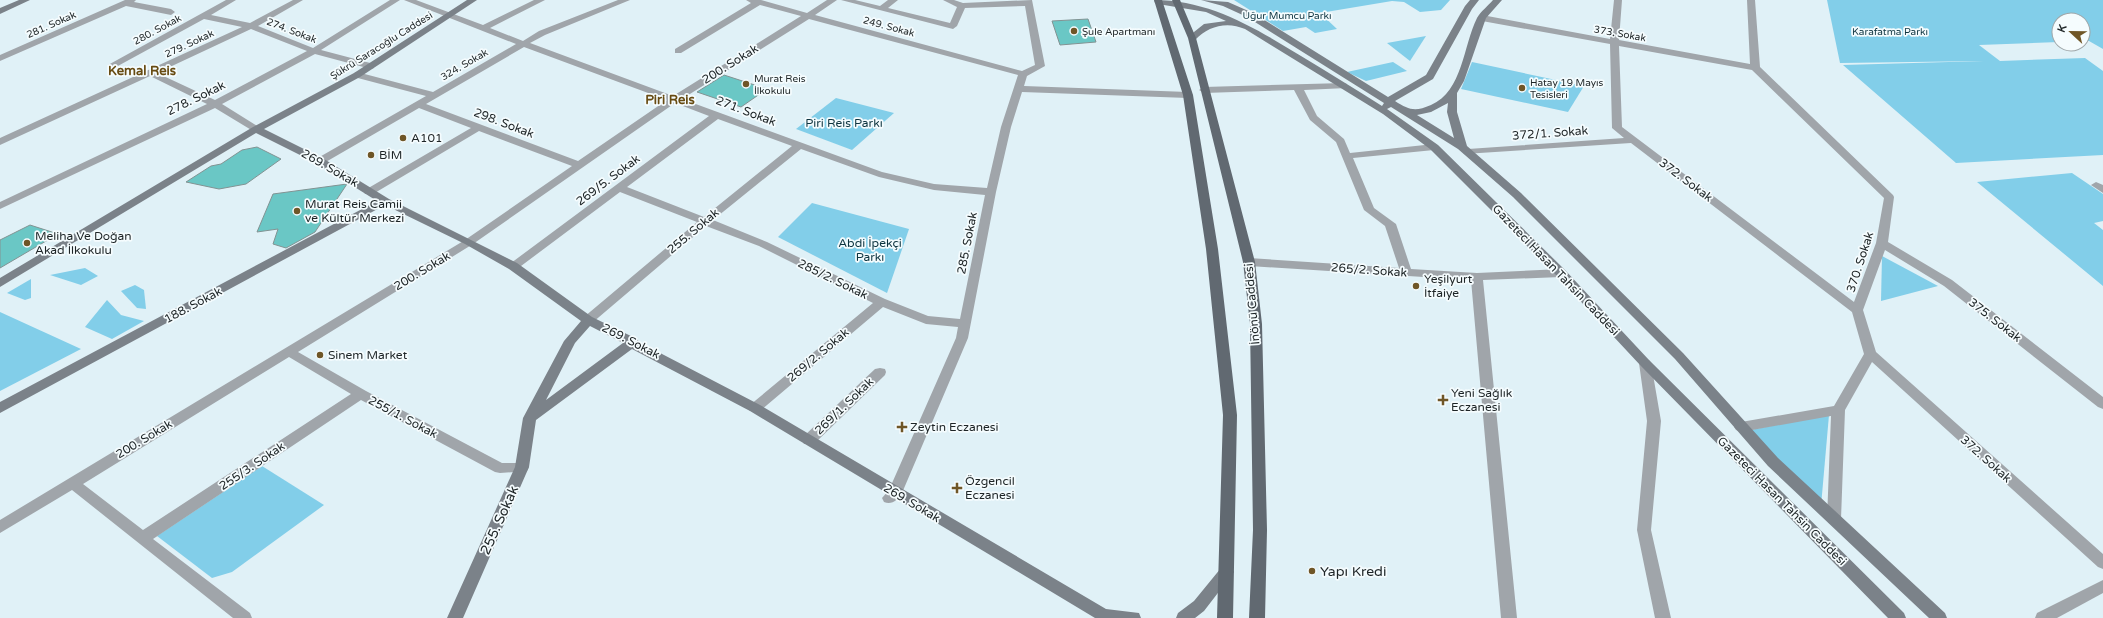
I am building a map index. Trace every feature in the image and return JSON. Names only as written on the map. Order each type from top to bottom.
[{"type":"main road","points":[[0,11],[26,0]]},
{"type":"main road","name":"Şükrü Saracoğlu Caddesi","points":[[0,283],[256,129],[357,75],[448,15],[474,0]]},
{"type":"main road","points":[[1160,0],[1188,94],[1212,249],[1230,414],[1225,618]]},
{"type":"main road","name":"Gazeteci Hasan Tahsin Caddesi","points":[[1160,0],[1208,10],[1248,27],[1386,112],[1434,147],[1561,273],[1645,363],[1898,618]]},
{"type":"main road","name":"Gazeteci Hasan Tahsin Caddesi","points":[[1205,0],[1225,4],[1250,15],[1370,88],[1394,96],[1410,113],[1465,149],[1517,195],[1679,356],[1773,462],[1939,618]]},
{"type":"main road","points":[[1454,95],[1434,109],[1410,113],[1386,112],[1394,96],[1426,81],[1433,72],[1468,8],[1475,0]]},
{"type":"main road","points":[[1465,149],[1452,112],[1454,95],[1482,18],[1498,0]]},
{"type":"main road","name":"İnönü Caddesi","points":[[1178,3],[1192,38],[1249,262],[1256,324],[1260,530],[1257,618]]},
{"type":"main road","points":[[1192,38],[1200,28],[1212,24],[1229,23],[1248,27]]},
{"type":"main road","name":"269. Sokak","points":[[256,129],[320,161],[385,201],[469,242],[513,266],[588,320],[633,342],[755,408],[808,440],[892,496],[1105,617]]},
{"type":"main road","name":"188. Sokak","points":[[0,408],[385,201]]},
{"type":"main road","name":"255. Sokak","points":[[455,618],[522,467],[530,418],[570,341],[588,320]]},
{"type":"main road","points":[[530,418],[633,342]]},
{"type":"main road","points":[[1184,618],[1200,606],[1226,572]]},
{"type":"main road","points":[[1105,617],[1133,618]]},
{"type":"street","points":[[113,0],[129,2],[171,12]]},
{"type":"street","name":"280. Sokak","points":[[113,65],[232,0]]},
{"type":"street","name":"279. Sokak","points":[[0,142],[251,26],[299,0]]},
{"type":"street","name":"278. Sokak","points":[[0,206],[215,104],[314,51],[396,0]]},
{"type":"street","name":"271. Sokak","points":[[408,0],[484,28],[522,44],[675,100],[718,114],[800,146],[879,174],[934,187],[990,192]]},
{"type":"street","points":[[484,28],[541,0]]},
{"type":"street","name":"324. Sokak","points":[[320,161],[522,44],[558,26],[626,0]]},
{"type":"street","name":"249. Sokak","points":[[750,0],[1023,74]]},
{"type":"street","name":"200. Sokak","points":[[0,526],[290,352],[469,242],[675,100],[833,0]]},
{"type":"street","points":[[845,0],[953,26],[962,6]]},
{"type":"street","points":[[881,9],[894,0]]},
{"type":"street","points":[[947,0],[962,6],[1028,2],[1040,66],[1023,74]]},
{"type":"street","name":"372. Sokak","points":[[1618,0],[1614,43],[1617,128],[1858,310]]},
{"type":"street","points":[[1751,0],[1755,68]]},
{"type":"street","name":"281. Sokak","points":[[0,58],[129,2]]},
{"type":"street","points":[[678,51],[759,2]]},
{"type":"street","name":"274. Sokak","points":[[204,16],[251,26],[314,51],[371,66]]},
{"type":"street","name":"373. Sokak","points":[[1482,18],[1755,68]]},
{"type":"street","name":"370. Sokak","points":[[1755,68],[1889,198],[1882,243],[1858,310],[1870,354]]},
{"type":"street","name":"269. Sokak","points":[[150,73],[215,104],[256,129]]},
{"type":"street","name":"285. Sokak","points":[[892,496],[962,338],[990,192],[1017,89],[1023,74]]},
{"type":"street","points":[[357,75],[433,95]]},
{"type":"street","points":[[1204,90],[1344,86]]},
{"type":"street","points":[[1298,88],[1313,118],[1340,141],[1369,210],[1390,224],[1406,272]]},
{"type":"street","points":[[1017,89],[1188,94]]},
{"type":"street","name":"298. Sokak","points":[[417,104],[581,166]]},
{"type":"street","name":"269/5. Sokak","points":[[513,266],[718,114]]},
{"type":"street","points":[[369,192],[478,127]]},
{"type":"street","name":"372/1. Sokak","points":[[1465,149],[1634,140]]},
{"type":"street","name":"255. Sokak","points":[[588,320],[704,222],[800,146]]},
{"type":"street","points":[[1347,156],[1434,147]]},
{"type":"street","name":"285/2. Sokak","points":[[620,188],[762,244],[881,302],[926,320],[965,323]]},
{"type":"street","name":"375. Sokak","points":[[1882,243],[1948,283],[2103,404]]},
{"type":"street","name":"265/2. Sokak","points":[[1249,262],[1477,277],[1561,273]]},
{"type":"street","points":[[1477,277],[1509,618]]},
{"type":"street","name":"269/2. Sokak","points":[[755,408],[881,302]]},
{"type":"street","name":"255/1. Sokak","points":[[290,352],[360,394],[500,468],[522,467]]},
{"type":"street","points":[[1834,519],[1838,410],[1870,354]]},
{"type":"street","name":"372. Sokak","points":[[1870,354],[2103,563]]},
{"type":"street","points":[[1645,363],[1654,421],[1644,530],[1663,618]]},
{"type":"street","name":"269/1. Sokak","points":[[808,440],[880,372]]},
{"type":"street","name":"255/3. Sokak","points":[[143,538],[360,394]]},
{"type":"street","points":[[1741,427],[1838,410]]},
{"type":"street","points":[[72,483],[244,618]]},
{"type":"street","points":[[2043,618],[2103,586]]},
{"type":"green space","name":"Uğur Mumcu Parkı","points":[[1234,0],[1450,0],[1441,10],[1420,12],[1404,2],[1392,1],[1320,13],[1337,29],[1315,33],[1306,27],[1283,31]]},
{"type":"green space","name":"Karafatma Parkı","points":[[1827,0],[2103,0],[2103,49],[2091,42],[2091,12],[2051,12],[2051,42],[1979,45],[2000,61],[2085,58],[2103,71],[2103,155],[1956,163],[1843,65],[1984,61],[1840,63]]},
{"type":"green space","points":[[1426,36],[1410,61],[1387,43]]},
{"type":"green space","points":[[1393,62],[1407,71],[1366,81],[1347,72]]},
{"type":"green space","name":"Hatay 19 Mayıs Tesisleri","points":[[1472,62],[1584,86],[1568,112],[1461,89]]},
{"type":"green space","name":"Piri Reis Parkı","points":[[836,98],[894,113],[852,150],[796,129]]},
{"type":"green space","points":[[2072,173],[2103,194],[2103,221],[2094,223],[2103,230],[2103,286],[1977,182]]},
{"type":"green space","name":"Abdi İpekçi Parkı","points":[[812,203],[909,229],[887,293],[778,237]]},
{"type":"green space","points":[[1882,256],[1938,286],[1881,301]]},
{"type":"green space","points":[[85,268],[98,276],[81,285],[50,275]]},
{"type":"green space","points":[[31,279],[31,298],[25,300],[7,293]]},
{"type":"green space","points":[[135,285],[144,290],[146,309],[137,308],[121,291]]},
{"type":"green space","points":[[107,300],[121,315],[144,321],[112,339],[85,327]]},
{"type":"green space","points":[[0,312],[81,349],[0,391]]},
{"type":"green space","points":[[1829,415],[1821,506],[1745,431]]},
{"type":"green space","points":[[262,466],[324,505],[232,572],[212,578],[157,536]]},
{"type":"building","name":"Şule Apartmanı","points":[[1088,19],[1096,42],[1060,45],[1052,21]]},
{"type":"building","name":"Murat Reis İlkokulu","points":[[724,75],[767,89],[741,107],[697,92]]},
{"type":"building","points":[[257,147],[281,159],[246,184],[219,189],[186,182],[211,166],[221,164],[242,150]]},
{"type":"building","name":"Murat Reis Camii ve Kültür Merkezi","points":[[347,184],[315,232],[286,248],[273,244],[278,229],[257,232],[273,194]]},
{"type":"building","name":"Meliha Ve Doğan Akad İlkokulu","points":[[30,225],[58,234],[0,268],[0,240]]},
{"type":"place","name":"Şule Apartmanı","points":[[1074,31]]},
{"type":"place","name":"Murat Reis İlkokulu","points":[[746,84]]},
{"type":"place","name":"Hatay 19 Mayıs Tesisleri","points":[[1522,88]]},
{"type":"place","name":"A101","points":[[403,138]]},
{"type":"place","name":"BİM","points":[[371,155]]},
{"type":"place","name":"Murat Reis Camii ve Kültür Merkezi","points":[[297,211]]},
{"type":"place","name":"Meliha Ve Doğan Akad İlkokulu","points":[[27,243]]},
{"type":"place","name":"Yeşilyurt İtfaiye","points":[[1416,286]]},
{"type":"place","name":"Sinem Market","points":[[320,355]]},
{"type":"place","name":"Yeni Sağlık Eczanesi","points":[[1443,400]]},
{"type":"place","name":"Zeytin Eczanesi","points":[[902,427]]},
{"type":"place","name":"Özgencil Eczanesi","points":[[957,488]]},
{"type":"place","name":"Yapı Kredi","points":[[1312,571]]},
{"type":"district","name":"Kemal Reis","points":[[142,70]]},
{"type":"district","name":"Piri Reis","points":[[670,99]]}]
